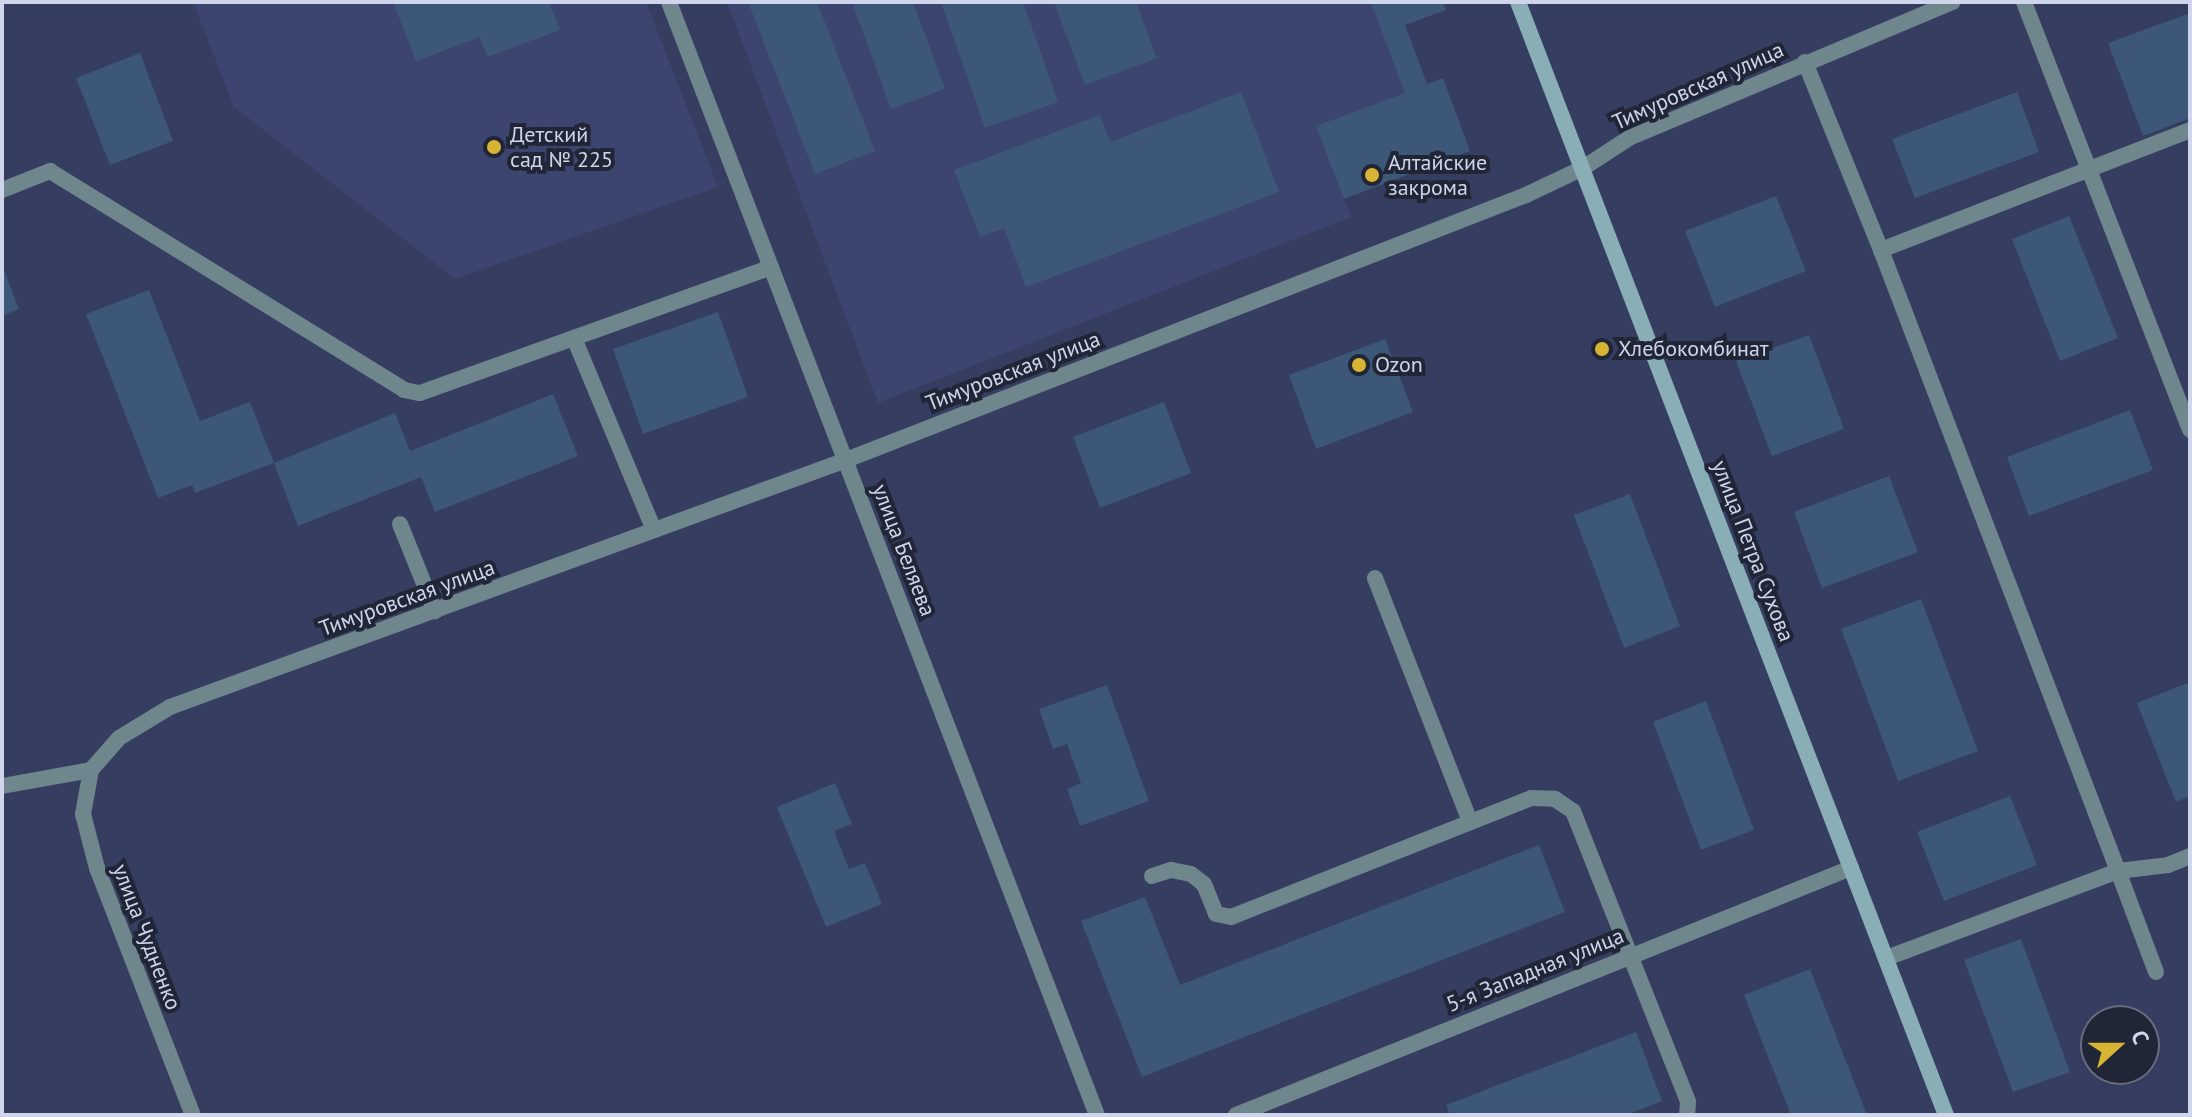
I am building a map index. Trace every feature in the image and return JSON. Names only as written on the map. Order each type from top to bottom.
[{"type":"street","name":"улица Беляева","points":[[669,2],[1097,1115]]},
{"type":"street","name":"улица Петра Сухова","points":[[1518,2],[1946,1115]]},
{"type":"street","name":"Тимуровская улица","points":[[91,770],[119,738],[170,707],[846,460],[1526,195],[1583,168],[1629,138],[1953,2]]},
{"type":"street","points":[[2024,2],[2190,430]]},
{"type":"street","points":[[1805,62],[1881,250],[2156,972]]},
{"type":"street","points":[[1881,250],[2190,130]]},
{"type":"street","points":[[2,190],[50,171],[404,390],[420,393],[771,267]]},
{"type":"street","points":[[574,338],[654,530]]},
{"type":"street","points":[[400,524],[435,611]]},
{"type":"street","points":[[1375,578],[1470,822]]},
{"type":"street","points":[[2,786],[91,770]]},
{"type":"street","name":"улица Чудненко","points":[[91,770],[83,814],[97,868],[193,1115]]},
{"type":"street","points":[[1152,876],[1171,870],[1191,874],[1204,884],[1216,914],[1231,917],[1531,798],[1555,799],[1573,811],[1688,1102],[1687,1115]]},
{"type":"street","points":[[1886,958],[2118,871],[2168,865],[2190,856]]},
{"type":"street","name":"5-я Западная улица","points":[[1236,1115],[1851,868]]},
{"type":"shaded area","name":"Детский сад № 225","points":[[193,2],[646,2],[718,187],[455,279],[234,107]]},
{"type":"shaded area","points":[[727,2],[1443,2],[1405,25],[1427,84],[1443,78],[1470,151],[1344,198],[1351,217],[878,403]]},
{"type":"building","points":[[393,2],[549,2],[560,30],[487,57],[480,37],[416,61]]},
{"type":"building","points":[[748,2],[817,2],[875,151],[815,174]]},
{"type":"building","points":[[852,2],[913,2],[945,89],[891,109]]},
{"type":"building","points":[[941,2],[1023,2],[1058,102],[985,128]]},
{"type":"building","points":[[1054,2],[1136,2],[1157,58],[1085,85]]},
{"type":"building","points":[[1371,2],[1443,2],[1446,10],[1405,25],[1427,84],[1443,78],[1470,151],[1344,199],[1316,126],[1405,93]]},
{"type":"building","points":[[2190,13],[2190,118],[2143,136],[2108,43]]},
{"type":"building","points":[[140,53],[173,141],[110,165],[76,78]]},
{"type":"building","points":[[1241,92],[1279,192],[1026,287],[1004,228],[980,237],[954,170],[1100,115],[1110,142]]},
{"type":"building","points":[[2017,92],[2039,152],[1915,198],[1892,139]]},
{"type":"building","points":[[1776,196],[1806,271],[1715,307],[1685,231]]},
{"type":"building","points":[[2069,216],[2118,338],[2060,361],[2012,239]]},
{"type":"building","points":[[2,265],[19,309],[2,316]]},
{"type":"building","points":[[149,290],[200,421],[250,402],[274,463],[195,493],[192,485],[158,498],[86,314]]},
{"type":"building","points":[[718,312],[748,397],[643,434],[613,349]]},
{"type":"building","points":[[1809,335],[1844,429],[1772,456],[1736,361]]},
{"type":"building","points":[[1385,339],[1413,412],[1316,449],[1289,375]]},
{"type":"building","points":[[553,394],[578,456],[435,512],[421,477],[298,526],[274,463],[395,413],[410,451]]},
{"type":"building","points":[[1164,402],[1191,473],[1100,508],[1073,437]]},
{"type":"building","points":[[2130,410],[2153,470],[2029,516],[2007,457]]},
{"type":"building","points":[[1889,476],[1918,552],[1822,588],[1794,512]]},
{"type":"building","points":[[1630,494],[1680,626],[1624,648],[1574,515]]},
{"type":"building","points":[[1921,599],[1978,751],[1898,781],[1841,629]]},
{"type":"building","points":[[2190,682],[2190,796],[2176,802],[2137,703]]},
{"type":"building","points":[[1107,685],[1149,801],[1080,826],[1067,789],[1081,783],[1067,744],[1053,749],[1039,709]]},
{"type":"building","points":[[1706,701],[1754,830],[1701,850],[1653,722]]},
{"type":"building","points":[[835,783],[852,824],[834,831],[849,869],[865,863],[882,904],[826,927],[777,807]]},
{"type":"building","points":[[2010,796],[2037,865],[1944,901],[1917,832]]},
{"type":"building","points":[[1539,845],[1565,912],[1142,1077],[1081,921],[1145,897],[1180,985]]},
{"type":"building","points":[[2021,939],[2070,1072],[2013,1092],[1964,960]]},
{"type":"building","points":[[1810,969],[1867,1115],[1791,1115],[1744,995]]},
{"type":"building","points":[[1636,1032],[1662,1101],[1627,1115],[1450,1115],[1446,1105]]},
{"type":"place","name":"Детский сад № 225","points":[[494,147]]},
{"type":"place","name":"Алтайские закрома","points":[[1372,175]]},
{"type":"place","name":"Хлебокомбинат","points":[[1602,349]]},
{"type":"place","name":"Ozon","points":[[1359,365]]}]
